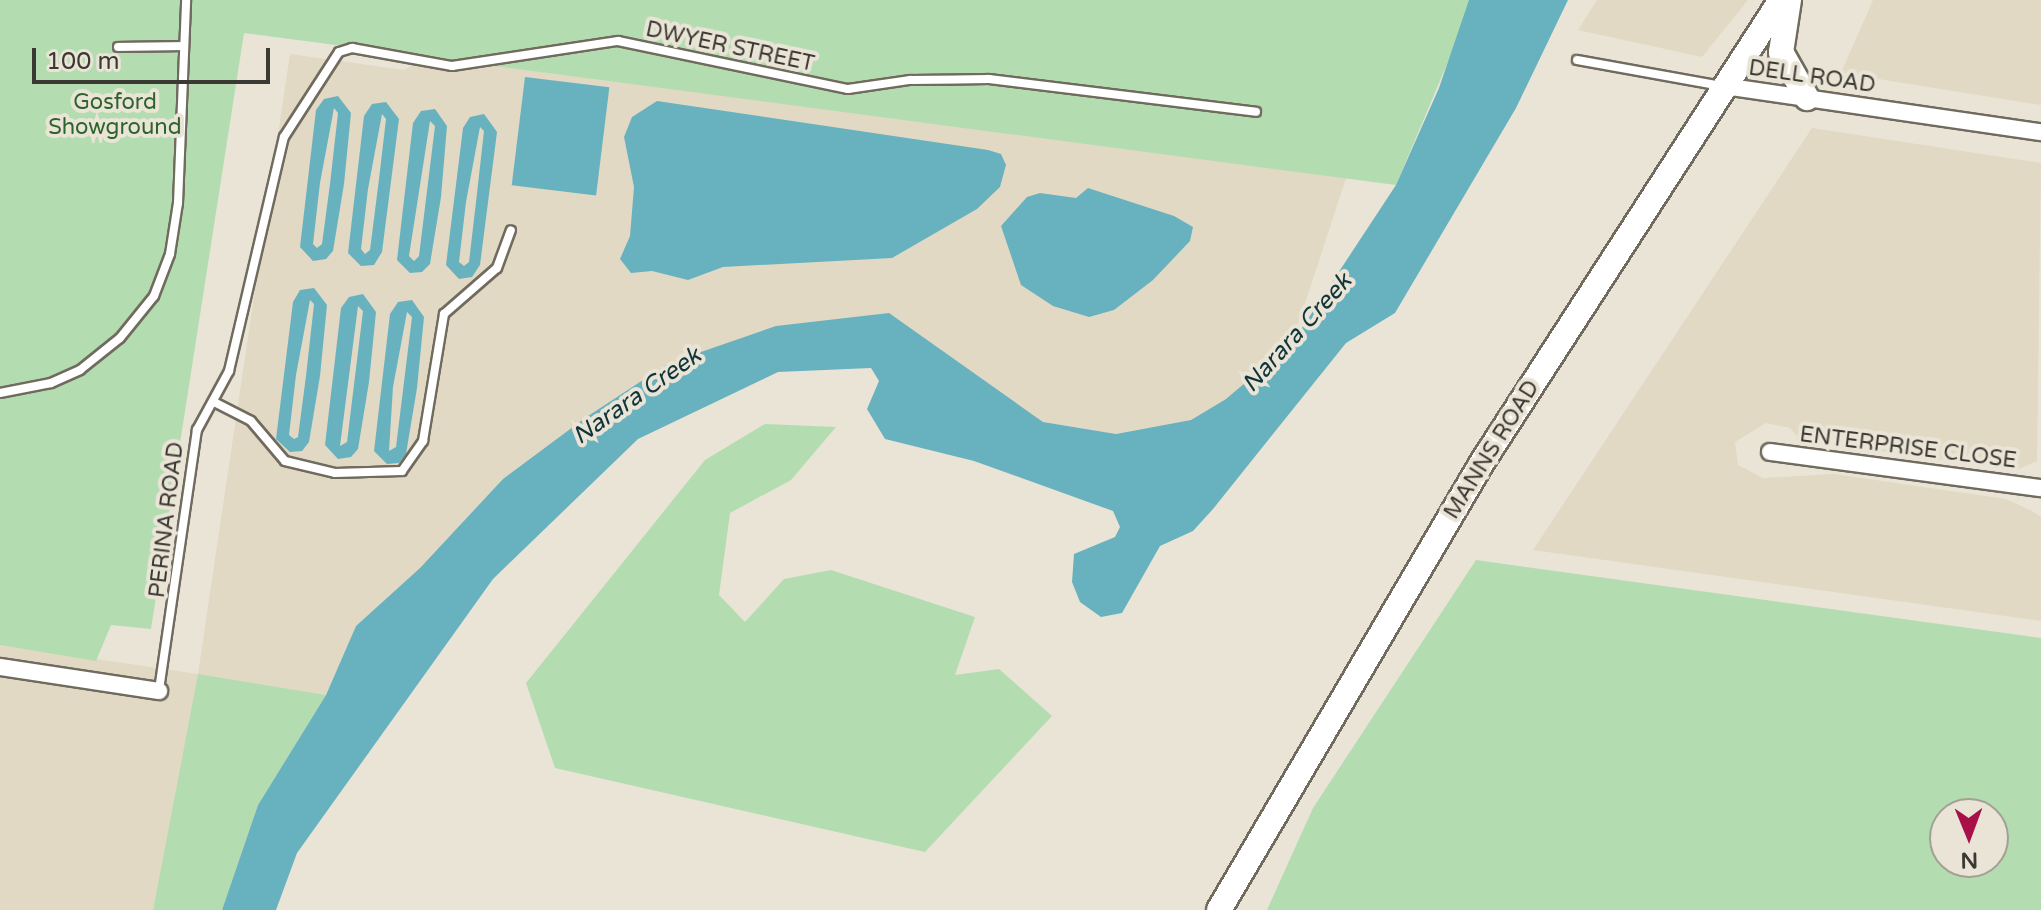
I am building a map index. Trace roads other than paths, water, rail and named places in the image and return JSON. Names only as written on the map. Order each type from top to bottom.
[{"type":"main road","name":"MANNS ROAD","points":[[1219,910],[1483,461],[1781,0]]},
{"type":"main road","points":[[1789,0],[1781,52],[1807,98]]},
{"type":"street","name":"DELL ROAD","points":[[1724,86],[2041,132]]},
{"type":"street","name":"ENTERPRISE CLOSE","points":[[1770,452],[2041,488]]},
{"type":"street","points":[[0,667],[159,691]]},
{"type":"lane","points":[[0,393],[51,383],[80,370],[120,338],[154,296],[170,254],[178,203],[186,0]]},
{"type":"lane","name":"DWYER STREET","points":[[275,173],[292,124],[339,52],[352,48],[452,66],[618,41],[848,89],[931,79],[989,79],[1256,112]]},
{"type":"lane","points":[[118,47],[184,46]]},
{"type":"lane","name":"DELL ROAD","points":[[1577,60],[1724,86]]},
{"type":"lane","name":"PERINA ROAD","points":[[159,691],[197,430],[216,403],[229,371],[275,173]]},
{"type":"lane","points":[[216,403],[251,421],[294,464],[335,473],[402,471],[423,441],[444,314],[497,268],[511,230]]},
{"type":"water","name":"Narara Creek","points":[[1469,0],[1568,0],[1516,108],[1395,313],[1346,343],[1193,531],[1160,546],[1122,613],[1101,617],[1080,602],[1072,582],[1074,554],[1115,537],[1120,527],[1113,511],[974,461],[885,439],[867,409],[879,381],[871,368],[778,372],[638,439],[493,579],[297,853],[276,910],[222,910],[258,805],[326,695],[356,626],[420,568],[503,479],[585,418],[669,363],[776,326],[889,313],[1043,422],[1116,434],[1191,420],[1226,399],[1292,343],[1396,185],[1439,88]]},
{"type":"water","points":[[525,77],[609,87],[596,196],[512,185]]},
{"type":"water","points":[[338,96],[351,113],[333,251],[326,259],[313,261],[300,247],[316,110],[324,99]],"holes":[[[334,108],[338,113],[322,244],[317,248],[313,244],[320,183]]]},
{"type":"water","points":[[657,101],[988,150],[1001,154],[1006,165],[1000,187],[977,209],[892,258],[723,267],[688,280],[652,271],[631,273],[620,259],[630,236],[634,187],[624,137],[632,117]]},
{"type":"water","points":[[386,102],[399,119],[382,252],[374,265],[361,266],[348,253],[364,116],[372,104]],"holes":[[[382,114],[386,119],[370,250],[365,254],[361,249],[368,189]]]},
{"type":"water","points":[[435,109],[447,126],[441,197],[430,264],[422,272],[410,273],[397,260],[413,123],[421,111]],"holes":[[[430,121],[435,126],[419,256],[414,261],[409,256]]]},
{"type":"water","points":[[484,114],[497,132],[480,265],[472,277],[459,279],[446,265],[463,128],[470,117]],"holes":[[[480,127],[484,131],[469,262],[464,266],[459,262],[466,202]]]},
{"type":"water","points":[[1088,188],[1174,216],[1193,227],[1190,241],[1153,280],[1114,310],[1089,317],[1053,306],[1021,285],[1001,226],[1027,197],[1040,193],[1076,198]]},
{"type":"water","points":[[314,288],[327,305],[309,442],[302,451],[290,452],[276,439],[293,302],[300,290]],"holes":[[[310,300],[314,304],[298,437],[294,439],[289,435],[296,375]]]},
{"type":"water","points":[[363,294],[376,312],[358,449],[351,457],[338,459],[325,445],[341,308],[349,297]],"holes":[[[358,306],[363,311],[347,442],[340,446]]]},
{"type":"water","points":[[412,300],[424,317],[406,454],[399,463],[387,464],[374,451],[390,314],[398,302]],"holes":[[[407,312],[412,317],[396,447],[389,451],[393,387]]]},
{"type":"park label","name":"Gosford Showground","points":[[115,114]]}]
